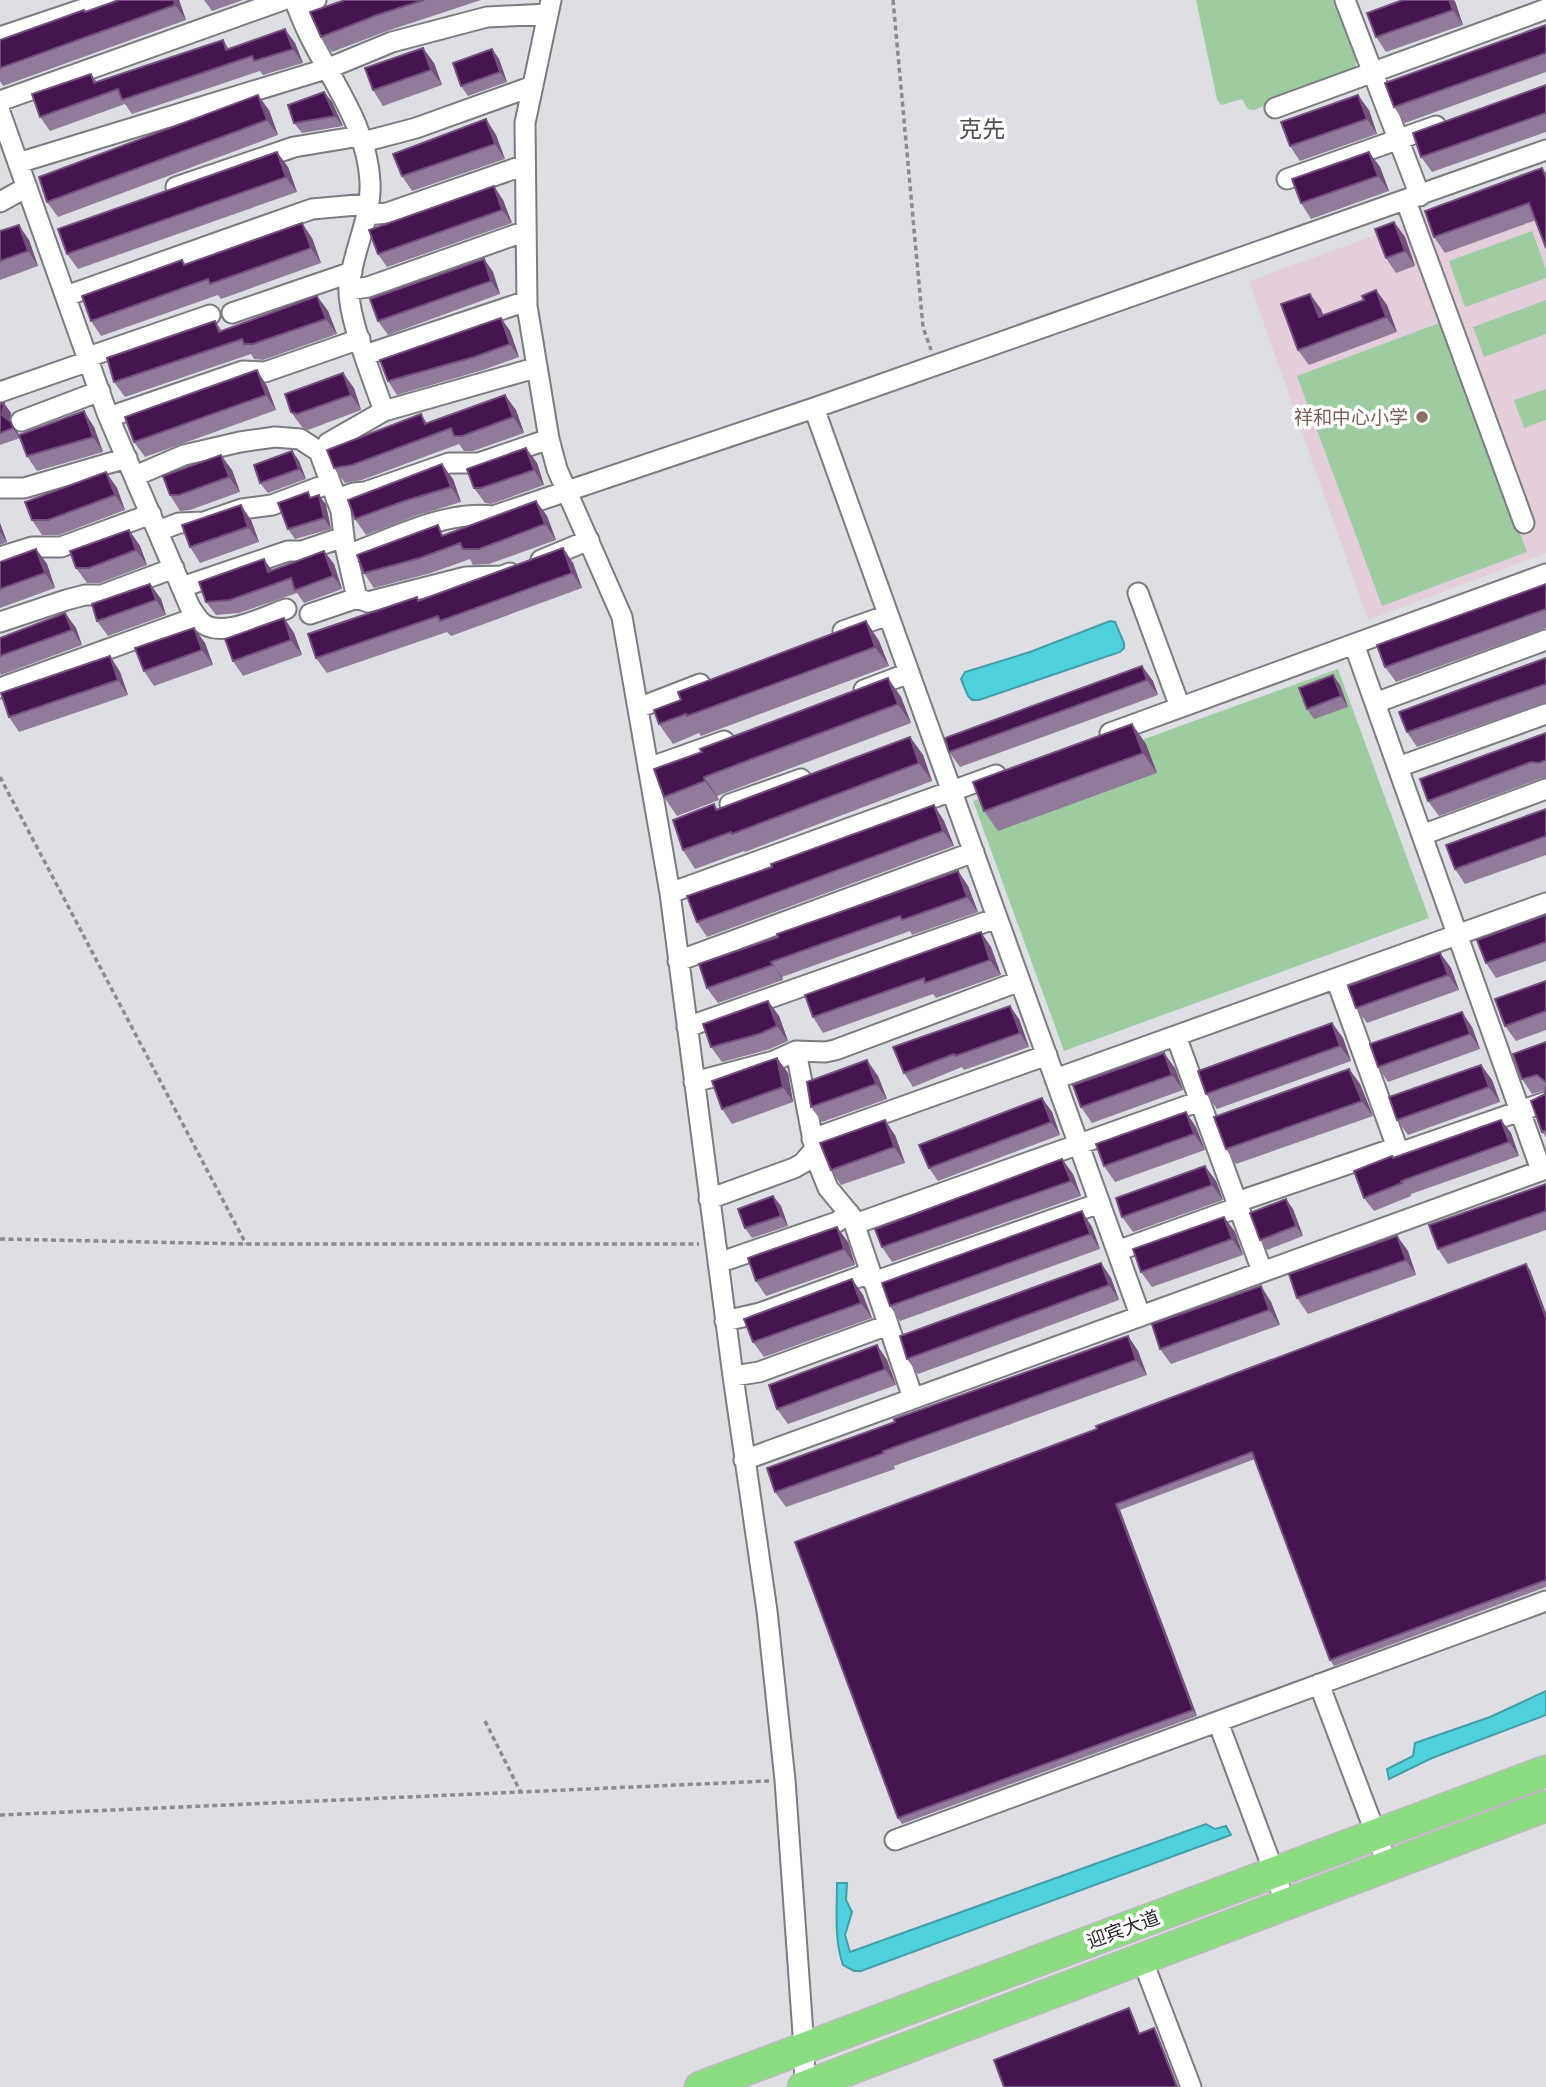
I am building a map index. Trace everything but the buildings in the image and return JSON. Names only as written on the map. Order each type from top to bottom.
[{"type":"highway","name":"迎宾大道","points":[[700,2087],[1546,1771]]},
{"type":"highway","name":"迎宾大道","points":[[807,2086],[1546,1806]]},
{"type":"street","points":[[0,37],[110,0]]},
{"type":"street","points":[[0,101],[291,2],[316,0]]},
{"type":"street","points":[[291,2],[329,68],[362,139],[370,183],[368,209],[350,281],[362,347],[384,411]]},
{"type":"street","points":[[1351,2],[1398,140],[1413,198],[1524,523]]},
{"type":"street","points":[[18,163],[329,68],[392,42],[487,17],[550,7],[525,123],[527,301],[548,439],[557,469],[622,617],[670,893],[725,1321],[767,1611],[785,1780],[807,2086]]},
{"type":"street","points":[[1275,108],[1546,9]]},
{"type":"street","points":[[176,187],[294,147],[362,139],[416,128],[533,86]]},
{"type":"street","points":[[0,112],[27,187],[50,233],[66,296],[109,417],[197,617],[201,623],[212,628],[227,629],[286,609]]},
{"type":"street","points":[[1287,179],[1460,118]]},
{"type":"street","points":[[182,587],[288,551],[346,546],[448,518],[473,514],[493,516],[814,408],[1546,150]]},
{"type":"street","points":[[66,296],[312,209],[368,209],[387,213],[525,165]]},
{"type":"street","points":[[0,202],[27,187]]},
{"type":"street","points":[[232,313],[350,281],[368,287],[526,231]]},
{"type":"street","points":[[109,417],[243,371],[265,372],[527,301]]},
{"type":"street","points":[[0,392],[210,315]]},
{"type":"street","points":[[357,598],[341,511],[321,457],[328,443],[384,411],[536,368]]},
{"type":"street","points":[[21,421],[100,391]]},
{"type":"street","points":[[814,408],[909,673],[924,734],[951,791],[974,852],[1140,1315]]},
{"type":"street","points":[[5,490],[275,437],[300,439],[323,454]]},
{"type":"street","points":[[0,557],[32,547],[61,547],[154,523],[204,522],[242,509],[333,491],[365,492],[449,463],[479,463],[548,439]]},
{"type":"street","points":[[310,614],[357,598],[368,601],[466,577],[502,576],[589,540]]},
{"type":"street","points":[[0,622],[66,600],[85,595],[102,595],[174,568]]},
{"type":"street","points":[[1091,740],[1546,574]]},
{"type":"street","points":[[1138,593],[1180,707]]},
{"type":"street","points":[[826,638],[888,615]]},
{"type":"street","points":[[0,688],[197,617]]},
{"type":"street","points":[[1375,703],[1546,640]]},
{"type":"street","points":[[744,1460],[1544,1170],[1520,1111],[1496,1063],[1457,935],[1354,644]]},
{"type":"street","points":[[844,697],[909,673]]},
{"type":"street","points":[[638,708],[713,680]]},
{"type":"street","points":[[1398,767],[1546,714]]},
{"type":"street","points":[[648,768],[740,735]]},
{"type":"street","points":[[670,893],[1015,768]]},
{"type":"street","points":[[721,811],[818,773]]},
{"type":"street","points":[[1422,835],[1546,789]]},
{"type":"street","points":[[658,829],[679,828]]},
{"type":"street","points":[[678,961],[974,852]]},
{"type":"street","points":[[1055,1079],[1546,903]]},
{"type":"street","points":[[687,1027],[997,918]]},
{"type":"street","points":[[1336,979],[1363,1071],[1387,1100],[1399,1153]]},
{"type":"street","points":[[694,1082],[774,1061],[796,1051],[835,1050],[1020,981]]},
{"type":"street","points":[[1176,1036],[1200,1101],[1215,1123],[1238,1205],[1262,1271]]},
{"type":"street","points":[[796,1051],[813,1144],[828,1188],[852,1219],[913,1398]]},
{"type":"street","points":[[1496,1063],[1524,1054]]},
{"type":"street","points":[[709,1199],[794,1168],[803,1163],[813,1144],[1047,1055]]},
{"type":"street","points":[[717,1254],[852,1219],[1200,1101]]},
{"type":"street","points":[[1117,1251],[1389,1150],[1399,1153],[1546,1102]]},
{"type":"street","points":[[725,1321],[871,1278],[1100,1203]]},
{"type":"street","points":[[733,1376],[759,1372],[888,1325]]},
{"type":"street","points":[[895,1840],[1546,1601]]},
{"type":"street","points":[[1320,1685],[1388,1866]]},
{"type":"street","points":[[1218,1721],[1286,1904]]},
{"type":"street","points":[[1142,1959],[1191,2087]]},
{"type":"path","points":[[893,0],[923,327],[937,365]]},
{"type":"path","points":[[0,777],[246,1244]]},
{"type":"path","points":[[0,1239],[717,1254]]},
{"type":"path","points":[[485,1721],[521,1793]]},
{"type":"path","points":[[0,1815],[785,1780]]},
{"type":"shaded area","name":"祥和中心小学","points":[[1546,173],[1546,553],[1368,620],[1249,281]]},
{"type":"green space","points":[[1196,0],[1333,0],[1354,45],[1354,71],[1254,110],[1248,109],[1242,99],[1221,105],[1217,99]]},
{"type":"green space","points":[[1532,231],[1546,269],[1546,278],[1465,307],[1449,261]]},
{"type":"green space","points":[[1546,300],[1546,334],[1484,357],[1473,327]]},
{"type":"green space","points":[[1442,322],[1527,552],[1382,606],[1297,376]]},
{"type":"green space","points":[[1546,389],[1546,420],[1524,428],[1514,400]]},
{"type":"green space","points":[[1338,669],[1429,918],[1064,1051],[973,801]]},
{"type":"water","points":[[1110,621],[1115,622],[1124,643],[1120,652],[979,700],[972,700],[968,696],[961,679],[965,672],[1030,652]]},
{"type":"water","points":[[1546,1691],[1546,1715],[1432,1758],[1389,1779],[1387,1769],[1413,1756],[1415,1743],[1490,1717]]},
{"type":"water","points":[[1206,1824],[1215,1829],[1226,1826],[1231,1835],[861,1971],[854,1971],[843,1965],[837,1935],[837,1883],[847,1883],[846,1900],[852,1912],[845,1935],[850,1952]]},
{"type":"place","name":"祥和中心小学","points":[[1422,417]]},
{"type":"district","name":"克先","points":[[982,129]]}]
